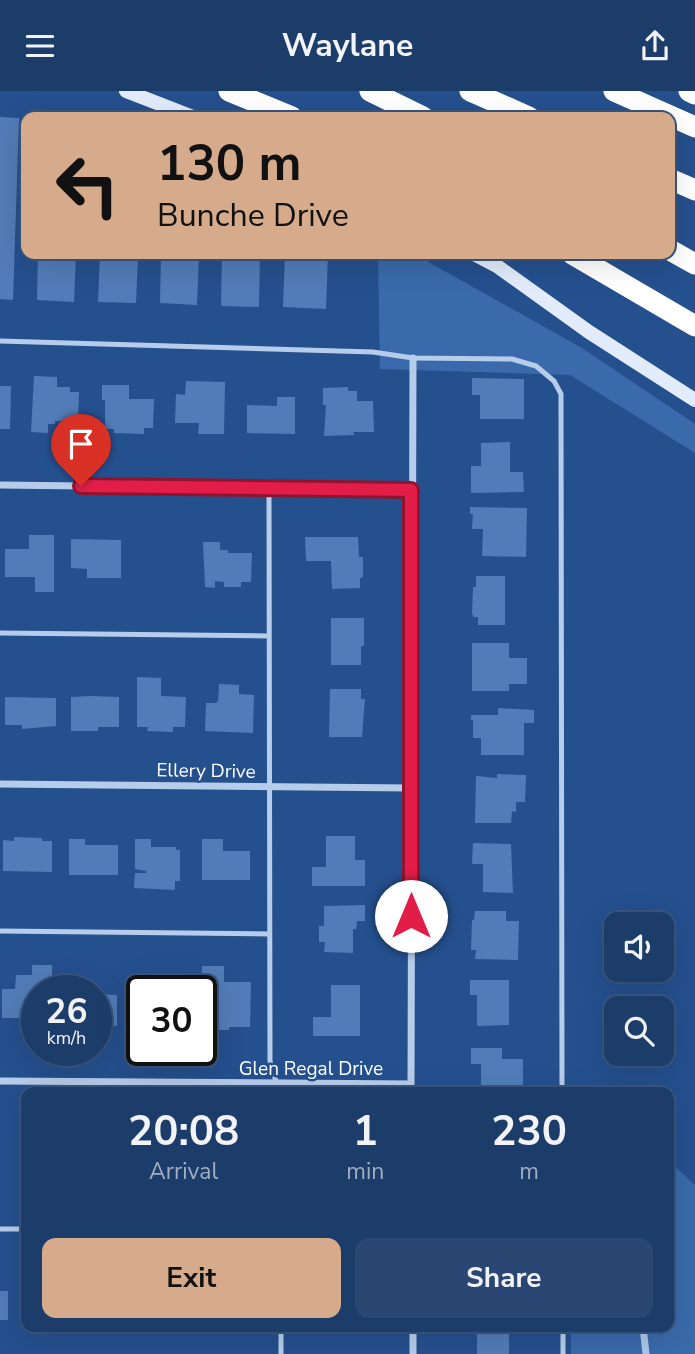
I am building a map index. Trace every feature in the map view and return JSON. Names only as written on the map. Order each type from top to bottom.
[{"type":"highway","points":[[229,91],[280,112]]},
{"type":"highway","points":[[370,91],[413,112]]},
{"type":"highway","points":[[470,91],[518,112]]},
{"type":"highway","points":[[614,91],[661,112]]},
{"type":"highway","points":[[688,91],[695,94]]},
{"type":"highway","points":[[675,118],[695,127]]},
{"type":"highway","points":[[675,181],[695,190]]},
{"type":"highway","points":[[675,253],[695,264]]},
{"type":"highway","points":[[581,259],[695,326]]},
{"type":"main road","points":[[126,91],[180,112]]},
{"type":"main road","points":[[484,259],[589,332],[695,400]]},
{"type":"street","points":[[411,1087],[413,358]]},
{"type":"street","points":[[0,485],[411,490]]},
{"type":"street","name":"Ellery Drive","points":[[0,784],[411,788]]},
{"type":"street","name":"Glen Regal Drive","points":[[0,1081],[239,1087]]},
{"type":"street","points":[[413,1332],[413,1354]]},
{"type":"lane","points":[[0,341],[373,352],[413,358],[512,359],[536,366],[554,381],[561,394],[562,1087]]},
{"type":"lane","points":[[269,488],[270,1061],[279,1087]]},
{"type":"lane","points":[[0,633],[269,636]]},
{"type":"lane","points":[[0,931],[269,934]]},
{"type":"lane","points":[[0,1229],[21,1229]]},
{"type":"lane","points":[[281,1332],[281,1354]]},
{"type":"lane","points":[[563,1332],[563,1354]]},
{"type":"shaded area","points":[[378,259],[423,259],[582,348],[695,424],[695,453],[570,375],[380,369]]},
{"type":"shaded area","points":[[674,1166],[695,1185],[695,1354],[571,1354],[571,1332],[674,1332]]},
{"type":"building","points":[[0,117],[19,118],[13,300],[0,299]]},
{"type":"building","points":[[38,259],[76,259],[74,302],[37,300]]},
{"type":"building","points":[[100,259],[138,259],[136,303],[98,302]]},
{"type":"building","points":[[161,259],[199,259],[197,305],[160,303]]},
{"type":"building","points":[[222,259],[260,259],[259,307],[221,306]]},
{"type":"building","points":[[285,259],[328,259],[326,309],[283,307]]},
{"type":"building","points":[[34,376],[57,377],[57,387],[70,387],[70,392],[79,392],[78,421],[55,421],[55,424],[48,424],[48,433],[31,432]]},
{"type":"building","points":[[472,378],[524,379],[524,419],[480,419],[480,395],[472,395]]},
{"type":"building","points":[[186,381],[225,382],[224,434],[198,434],[199,423],[175,423],[176,394],[185,395]]},
{"type":"building","points":[[102,385],[129,385],[129,399],[154,399],[153,428],[144,428],[144,434],[114,433],[114,429],[105,429]]},
{"type":"building","points":[[0,386],[11,386],[10,429],[0,429]]},
{"type":"building","points":[[348,387],[348,391],[357,391],[357,401],[373,401],[374,432],[324,436],[326,405],[323,405],[323,388]]},
{"type":"building","points":[[277,397],[295,397],[295,434],[247,433],[247,405],[277,406]]},
{"type":"building","points":[[510,442],[510,472],[523,472],[524,492],[471,493],[471,466],[481,466],[481,443]]},
{"type":"building","points":[[470,507],[527,508],[526,557],[482,556],[483,529],[472,529],[473,514],[470,514]]},
{"type":"building","points":[[29,535],[54,535],[54,592],[35,592],[35,577],[5,577],[5,549],[29,549]]},
{"type":"building","points":[[305,537],[358,537],[359,557],[363,557],[360,588],[332,589],[331,561],[306,561]]},
{"type":"building","points":[[71,539],[121,540],[121,578],[87,578],[87,569],[71,568]]},
{"type":"building","points":[[203,542],[220,542],[220,550],[228,550],[228,553],[252,553],[251,582],[241,582],[241,587],[224,587],[224,582],[215,581],[215,588],[205,587]]},
{"type":"building","points":[[476,576],[505,576],[505,625],[478,625],[478,617],[472,614]]},
{"type":"building","points":[[331,618],[364,618],[361,665],[331,665]]},
{"type":"building","points":[[472,643],[509,643],[509,658],[527,658],[527,684],[509,684],[509,691],[472,691]]},
{"type":"building","points":[[137,677],[161,678],[161,696],[186,697],[185,727],[173,727],[173,732],[147,731],[148,727],[137,727]]},
{"type":"building","points":[[219,684],[239,685],[239,694],[254,695],[253,733],[205,731],[206,703],[218,701]]},
{"type":"building","points":[[330,689],[361,689],[361,699],[365,699],[362,737],[329,737]]},
{"type":"building","points":[[5,697],[56,698],[56,726],[22,729],[22,725],[5,725]]},
{"type":"building","points":[[71,697],[119,697],[119,727],[98,727],[98,731],[71,731]]},
{"type":"building","points":[[498,708],[534,710],[534,723],[524,723],[524,755],[481,755],[481,738],[473,738],[471,715],[498,715]]},
{"type":"building","points":[[497,774],[526,775],[525,802],[516,802],[516,812],[512,811],[511,823],[475,823],[476,776],[497,778]]},
{"type":"building","points":[[326,836],[355,836],[355,860],[365,860],[365,886],[312,886],[312,867],[326,867]]},
{"type":"building","points":[[14,837],[52,841],[52,872],[3,871],[3,840],[14,841]]},
{"type":"building","points":[[69,839],[85,839],[85,845],[118,845],[118,875],[69,875]]},
{"type":"building","points":[[135,839],[151,839],[151,847],[176,847],[176,850],[180,850],[180,881],[175,881],[175,890],[134,888],[135,873],[146,873],[135,869]]},
{"type":"building","points":[[202,839],[223,839],[223,851],[250,851],[250,880],[202,880]]},
{"type":"building","points":[[473,843],[511,844],[513,893],[483,892],[483,864],[472,864]]},
{"type":"building","points":[[365,905],[365,921],[357,921],[356,929],[353,929],[353,953],[324,952],[325,942],[319,942],[319,926],[324,926],[324,906]]},
{"type":"building","points":[[475,911],[506,911],[506,921],[519,921],[518,960],[475,959],[476,950],[471,950]]},
{"type":"building","points":[[32,965],[52,965],[52,975],[32,975]]},
{"type":"building","points":[[202,966],[224,966],[224,982],[251,982],[250,1027],[217,1030],[217,975],[202,975]]},
{"type":"building","points":[[16,975],[21,975],[21,1018],[2,1018],[2,989],[15,989]]},
{"type":"building","points":[[470,980],[509,980],[509,1025],[477,1026],[477,995],[470,995]]},
{"type":"building","points":[[331,985],[360,985],[360,1036],[313,1036],[313,1017],[331,1017]]},
{"type":"building","points":[[112,995],[117,995],[117,1026],[112,1026]]},
{"type":"building","points":[[471,1048],[502,1048],[502,1059],[523,1059],[523,1087],[481,1087],[481,1064],[471,1064]]},
{"type":"building","points":[[19,1133],[21,1133],[21,1164]]},
{"type":"building","points":[[0,1291],[8,1291],[8,1320],[0,1320]]},
{"type":"building","points":[[477,1332],[509,1332],[509,1354],[477,1354]]},
{"type":"waterway","points":[[644,1332],[646,1354]]},
{"type":"route","points":[[81,486],[411,490],[411,916]]}]
